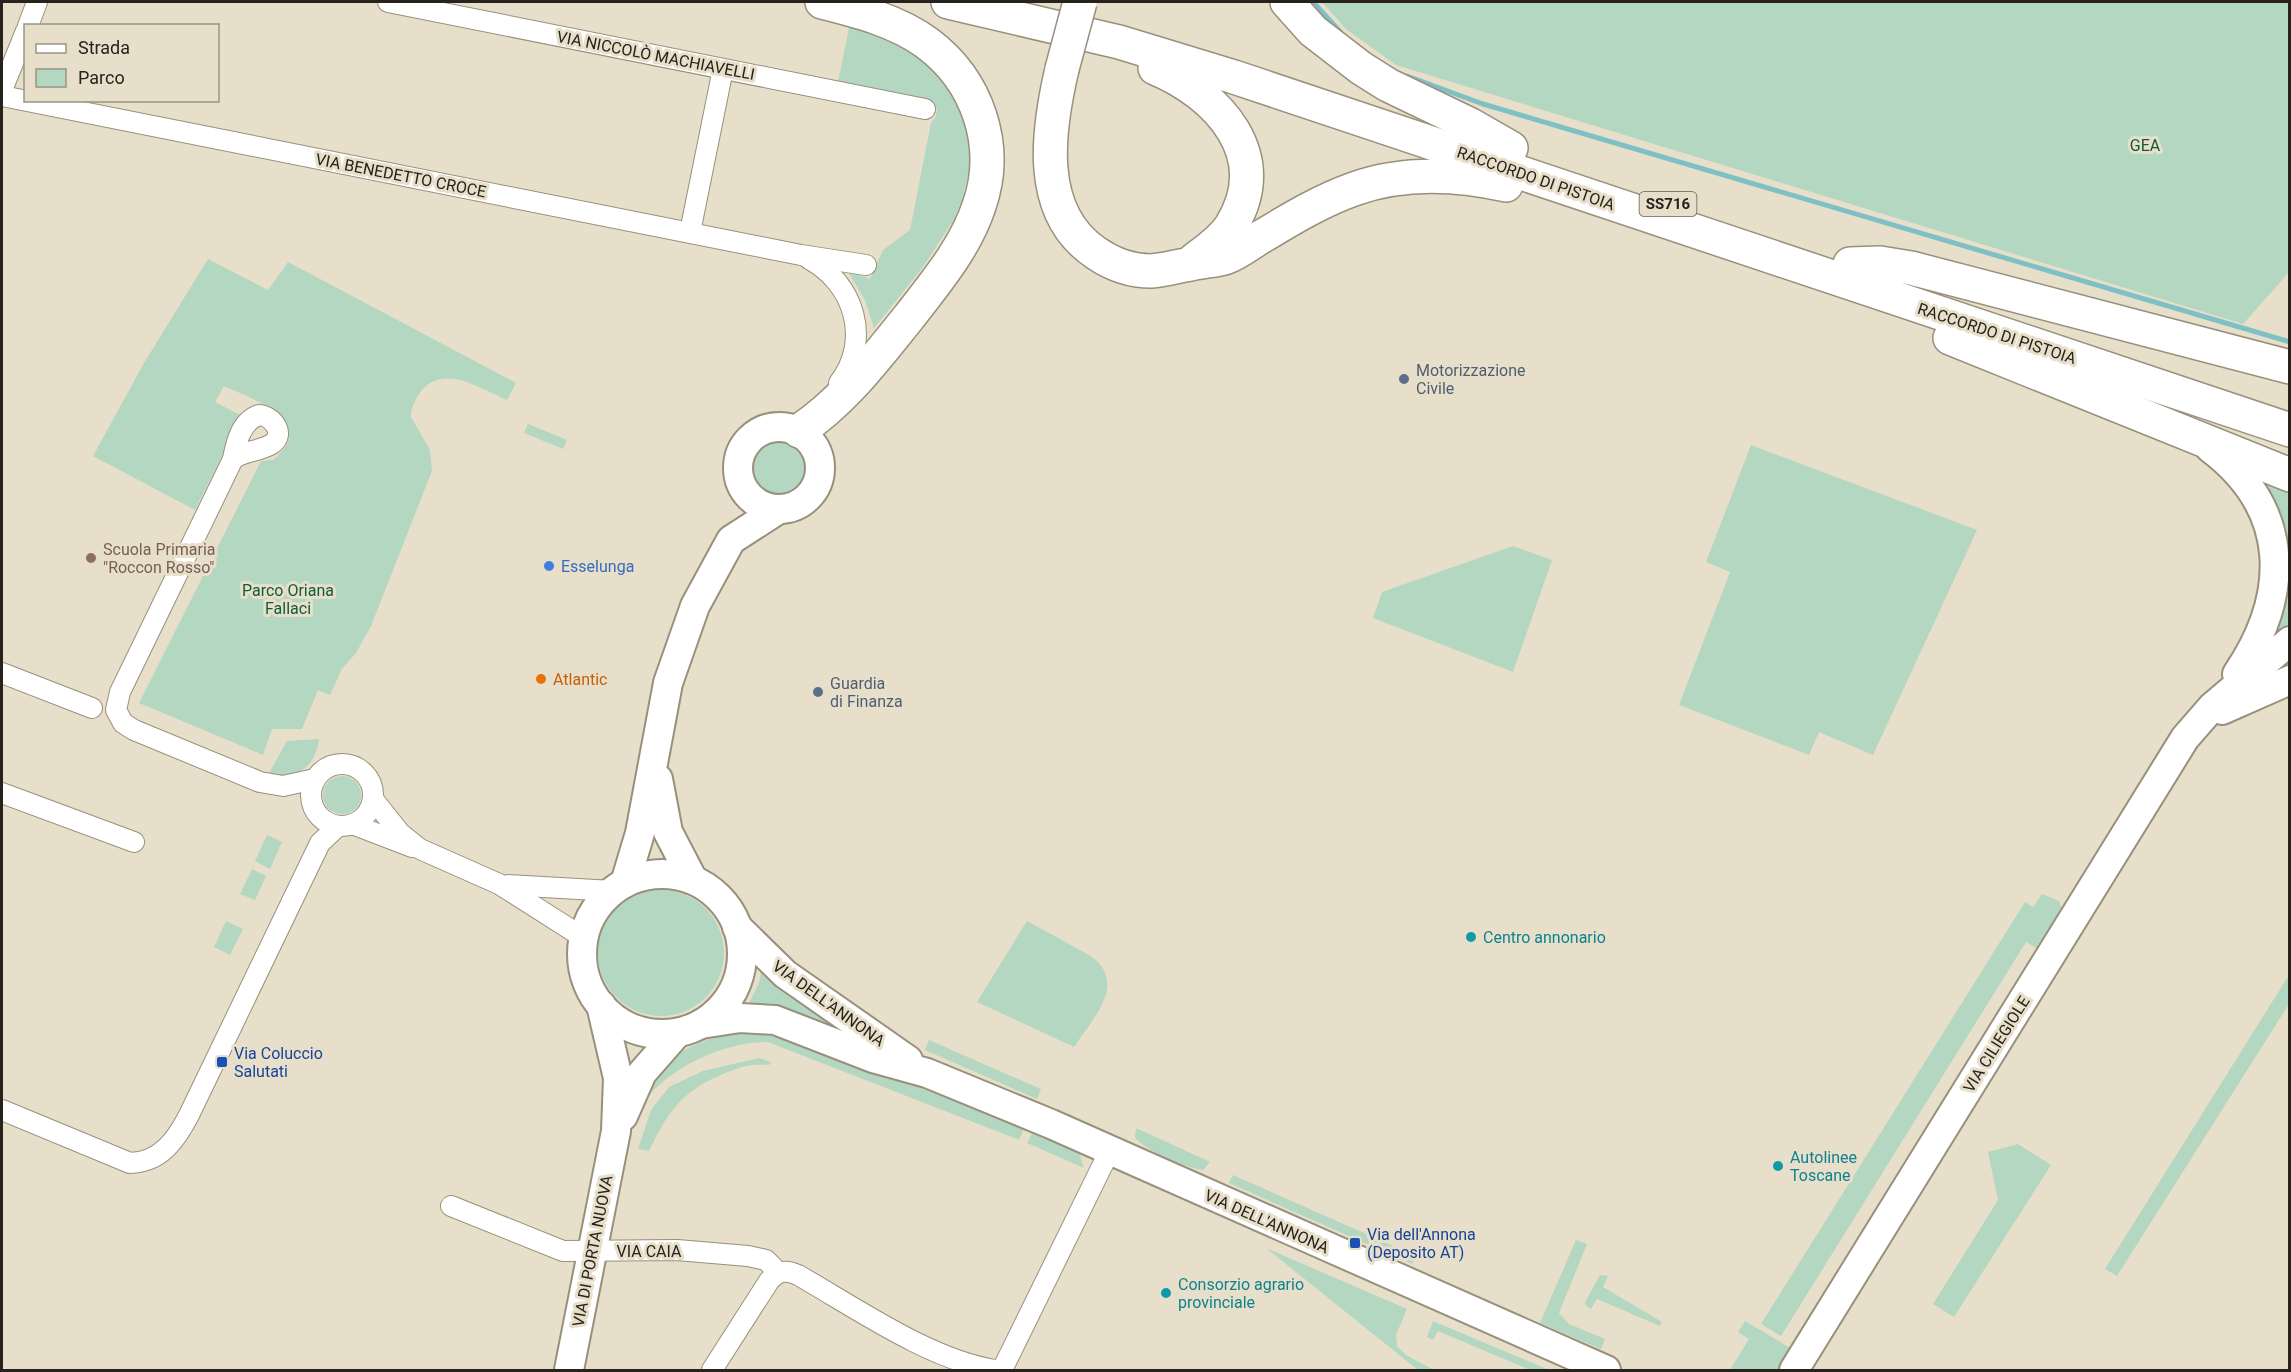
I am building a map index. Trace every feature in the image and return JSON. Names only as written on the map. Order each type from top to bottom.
[{"type":"highway","points":[[795,430],[826,412],[845,394],[946,269],[969,230],[980,205],[987,159],[987,140],[976,104],[961,77],[945,59],[928,44],[901,28],[822,2]]},
{"type":"highway","name":"RACCORDO DI PISTOIA","points":[[948,2],[1036,10],[1202,46],[1511,148],[1847,273],[2289,430]]},
{"type":"highway","points":[[1080,2],[1053,106],[1050,154],[1052,184],[1069,226],[1090,249],[1127,267],[1149,271],[1227,257],[1311,208],[1355,189],[1410,176],[1477,178],[1605,214],[1651,216]]},
{"type":"highway","points":[[1287,2],[1313,31],[1361,68],[1388,85],[1471,125],[1511,148]]},
{"type":"highway","points":[[1036,10],[1165,72],[1208,99],[1229,123],[1246,160],[1243,198],[1237,215],[1223,236],[1189,264]]},
{"type":"highway","name":"RACCORDO DI PISTOIA","points":[[1036,10],[1119,42],[1234,77],[1651,216],[1847,273],[2289,410]]},
{"type":"highway","points":[[1847,273],[1880,263],[1911,268],[2289,367]]},
{"type":"highway","points":[[1847,273],[1945,336],[2289,475]]},
{"type":"street","points":[[29,24],[37,2]]},
{"type":"street","name":"VIA NICCOLÒ MACHIAVELLI","points":[[388,2],[924,109]]},
{"type":"street","points":[[2,90],[24,36]]},
{"type":"street","points":[[690,232],[723,69]]},
{"type":"street","name":"VIA BENEDETTO CROCE","points":[[2,96],[24,100]]},
{"type":"street","name":"VIA BENEDETTO CROCE","points":[[32,102],[801,255],[866,265]]},
{"type":"street","name":"VIA BENEDETTO CROCE","points":[[795,430],[830,396],[848,370],[855,350],[853,312],[844,289],[830,272],[801,255]]},
{"type":"street","points":[[499,884],[619,887],[640,834],[655,761],[659,720],[677,651],[694,606],[731,540],[740,482],[739,456],[748,440],[767,428],[795,430],[816,449],[820,462],[820,476],[814,489],[805,500],[793,507],[779,509],[764,507],[752,499],[740,482]]},
{"type":"street","points":[[2194,437],[2230,463],[2254,489],[2268,516],[2277,547],[2277,584],[2268,622],[2256,646],[2210,710]]},
{"type":"street","points":[[233,459],[120,692],[116,710],[123,723],[134,730],[260,782],[283,786],[311,800],[337,822],[420,849],[499,884],[584,938]]},
{"type":"street","points":[[731,540],[779,509]]},
{"type":"street","name":"VIA CILIEGIOLE","points":[[1794,1371],[2185,738],[2210,710],[2289,641]]},
{"type":"street","points":[[2,673],[92,708]]},
{"type":"street","name":"VIA CILIEGIOLE","points":[[2210,710],[2289,680]]},
{"type":"street","points":[[655,761],[668,832],[693,880]]},
{"type":"street","points":[[311,800],[311,789],[315,779],[330,766],[340,763],[353,765],[369,779],[373,799],[394,826],[420,849]]},
{"type":"street","points":[[283,786],[315,779]]},
{"type":"street","points":[[2,792],[134,842]]},
{"type":"street","points":[[2,1110],[116,1160],[138,1163],[160,1154],[180,1131],[320,843],[337,822],[366,815],[373,799]]},
{"type":"street","name":"VIA DELL'ANNONA","points":[[927,1073],[785,974],[737,927],[720,899],[693,880],[658,874],[619,887],[592,915],[584,938],[582,957],[585,977],[601,1005],[619,1021],[635,1029],[659,1034],[740,1018],[776,1020],[873,1058],[927,1073],[1110,1150],[1606,1371]]},
{"type":"street","name":"VIA DELL'ANNONA","points":[[689,1028],[726,1002],[737,982],[742,954],[737,927]]},
{"type":"street","name":"VIA DI PORTA NUOVA","points":[[569,1371],[616,1131],[618,1078],[601,1005]]},
{"type":"street","name":"VIA DI PORTA NUOVA","points":[[616,1131],[642,1073],[689,1028]]},
{"type":"street","points":[[1002,1371],[1110,1150]]},
{"type":"street","name":"VIA CAIA","points":[[451,1206],[563,1251],[677,1250],[748,1256],[766,1260],[778,1272],[798,1275],[945,1356],[995,1371]]},
{"type":"street","points":[[712,1371],[763,1290],[778,1272]]},
{"type":"green space","name":"GEA","points":[[1322,2],[2289,2],[2289,272],[2243,324],[1396,65],[1346,29]]},
{"type":"green space","points":[[851,18],[918,47],[968,109],[971,162],[962,200],[954,219],[923,267],[874,328],[865,300],[847,270],[870,279],[883,250],[910,230],[931,123],[936,116],[937,109],[838,82]]},
{"type":"green space","name":"Parco Oriana Fallaci","points":[[208,259],[268,290],[288,262],[516,383],[507,400],[474,385],[451,379],[440,379],[430,383],[421,391],[415,400],[411,417],[430,450],[432,471],[371,626],[356,653],[342,669],[330,695],[318,690],[302,729],[272,729],[263,755],[139,703],[261,461],[273,460],[286,446],[289,434],[286,423],[265,405],[224,386],[215,402],[242,416],[195,510],[93,456],[144,363]]},
{"type":"green space","points":[[528,424],[567,440],[563,449],[524,433]]},
{"type":"green space","points":[[779,439],[795,444],[803,452],[808,468],[803,484],[795,492],[779,497],[763,492],[755,484],[750,468],[755,452],[763,444]]},
{"type":"green space","points":[[1751,445],[1977,530],[1873,755],[1819,732],[1809,755],[1679,705],[1730,572],[1706,562]]},
{"type":"green space","points":[[2257,476],[2289,485],[2289,633],[2271,642],[2284,599]]},
{"type":"green space","points":[[1513,546],[1552,560],[1513,672],[1373,618],[1382,592]]},
{"type":"green space","points":[[319,739],[313,758],[302,770],[287,775],[268,775],[287,741]]},
{"type":"green space","points":[[342,776],[355,782],[361,795],[355,808],[342,814],[329,808],[323,795],[329,782]]},
{"type":"green space","points":[[267,835],[282,842],[270,869],[255,861]]},
{"type":"green space","points":[[252,869],[266,876],[255,900],[240,894]]},
{"type":"green space","points":[[661,890],[685,895],[706,908],[719,929],[724,953],[719,977],[706,998],[685,1011],[661,1016],[637,1011],[616,998],[603,977],[598,953],[603,929],[616,908],[637,895]]},
{"type":"green space","points":[[2042,894],[2059,901],[2063,912],[2040,950],[2026,942],[1781,1336],[1761,1324],[2025,902],[2033,907]]},
{"type":"green space","points":[[226,921],[243,929],[230,955],[214,947]]},
{"type":"green space","points":[[1027,921],[1091,956],[1102,967],[1107,978],[1104,1001],[1074,1047],[977,1002]]},
{"type":"green space","points":[[762,967],[881,1047],[748,1005],[759,983]]},
{"type":"green space","points":[[2289,975],[2289,1004],[2117,1276],[2105,1269]]},
{"type":"green space","points":[[771,1027],[1025,1126],[1019,1140],[768,1042],[735,1046],[702,1058],[671,1076],[647,1098],[643,1097],[652,1080],[664,1065],[679,1053],[714,1037]]},
{"type":"green space","points":[[929,1040],[1041,1089],[1037,1099],[925,1050]]},
{"type":"green space","points":[[759,1058],[771,1062],[769,1065],[753,1065],[733,1070],[689,1093],[671,1112],[649,1151],[638,1149],[651,1110],[669,1087],[703,1071]]},
{"type":"green space","points":[[1136,1128],[1210,1162],[1203,1170],[1166,1158],[1139,1142],[1135,1137]]},
{"type":"green space","points":[[1034,1129],[1079,1152],[1084,1168],[1027,1143]]},
{"type":"green space","points":[[2018,1144],[2051,1165],[1954,1317],[1933,1304],[1998,1200],[1988,1152]]},
{"type":"green space","points":[[1233,1175],[1416,1256],[1412,1264],[1229,1183]]},
{"type":"green space","points":[[1576,1240],[1587,1244],[1559,1313],[1569,1324],[1605,1339],[1601,1349],[1540,1323]]},
{"type":"green space","points":[[1266,1248],[1407,1309],[1396,1335],[1397,1346],[1406,1355],[1434,1370],[1418,1370]]},
{"type":"green space","points":[[1600,1275],[1608,1276],[1603,1287],[1662,1322],[1660,1326],[1597,1299],[1591,1309],[1586,1306],[1585,1302]]},
{"type":"green space","points":[[1433,1321],[1549,1370],[1530,1370],[1438,1331],[1433,1340],[1427,1337]]},
{"type":"green space","points":[[1745,1321],[1792,1349],[1777,1370],[1730,1370],[1749,1339],[1738,1332]]},
{"type":"waterway","points":[[1313,2],[1344,36]]},
{"type":"waterway","points":[[1407,76],[1483,104],[2290,342]]},
{"type":"place","name":"Motorizzazione Civile","points":[[1404,379]]},
{"type":"place","name":"Scuola Primaria \"Roccon Rosso\"","points":[[91,558]]},
{"type":"place","name":"Esselunga","points":[[549,566]]},
{"type":"place","name":"Atlantic","points":[[541,679]]},
{"type":"place","name":"Guardia di Finanza","points":[[818,692]]},
{"type":"place","name":"Centro annonario","points":[[1471,937]]},
{"type":"place","name":"Via Coluccio Salutati","points":[[222,1062]]},
{"type":"place","name":"Autolinee Toscane","points":[[1778,1166]]},
{"type":"place","name":"Via dell'Annona (Deposito AT)","points":[[1355,1243]]},
{"type":"place","name":"Consorzio agrario provinciale","points":[[1166,1293]]}]
